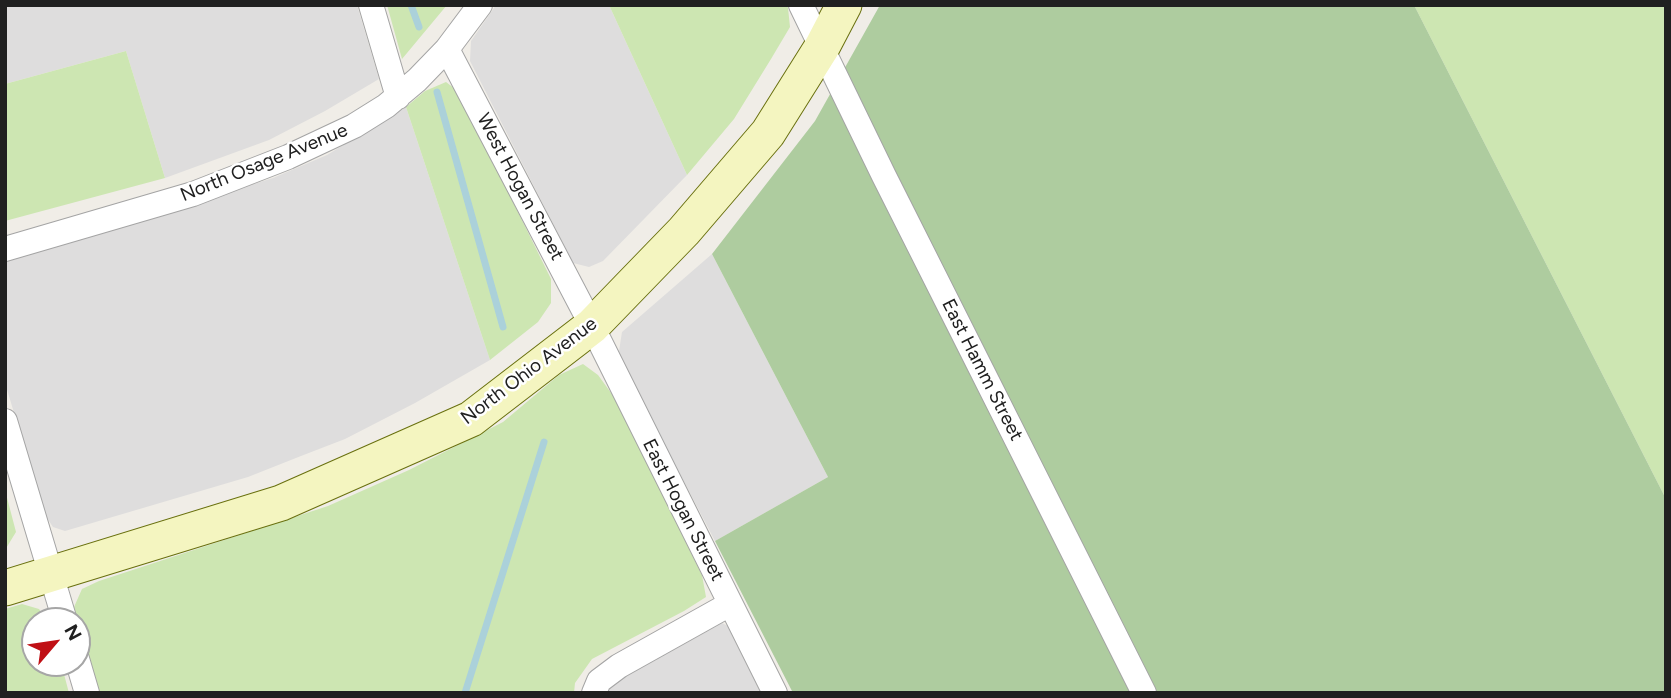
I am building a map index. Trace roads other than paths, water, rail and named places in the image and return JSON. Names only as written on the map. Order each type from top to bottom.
[{"type":"main road","name":"North Ohio Avenue","points":[[5,587],[281,503],[471,419],[592,326],[684,231],[768,133],[822,47],[844,5]]},
{"type":"street","points":[[371,5],[398,97]]},
{"type":"street","name":"North Osage Avenue","points":[[5,249],[193,194],[288,157],[343,131],[398,97],[447,49],[480,5]]},
{"type":"street","name":"East Hamm Street","points":[[802,5],[884,176],[1144,693]]},
{"type":"street","name":"West Hogan Street","points":[[447,49],[592,326]]},
{"type":"street","name":"East Hogan Street","points":[[592,326],[775,693]]},
{"type":"street","points":[[5,421],[61,607]]},
{"type":"street","points":[[594,693],[599,681],[619,666],[730,604]]},
{"type":"waterway","points":[[411,5],[419,27]]},
{"type":"waterway","points":[[437,92],[503,327]]},
{"type":"waterway","points":[[465,693],[544,442]]}]
